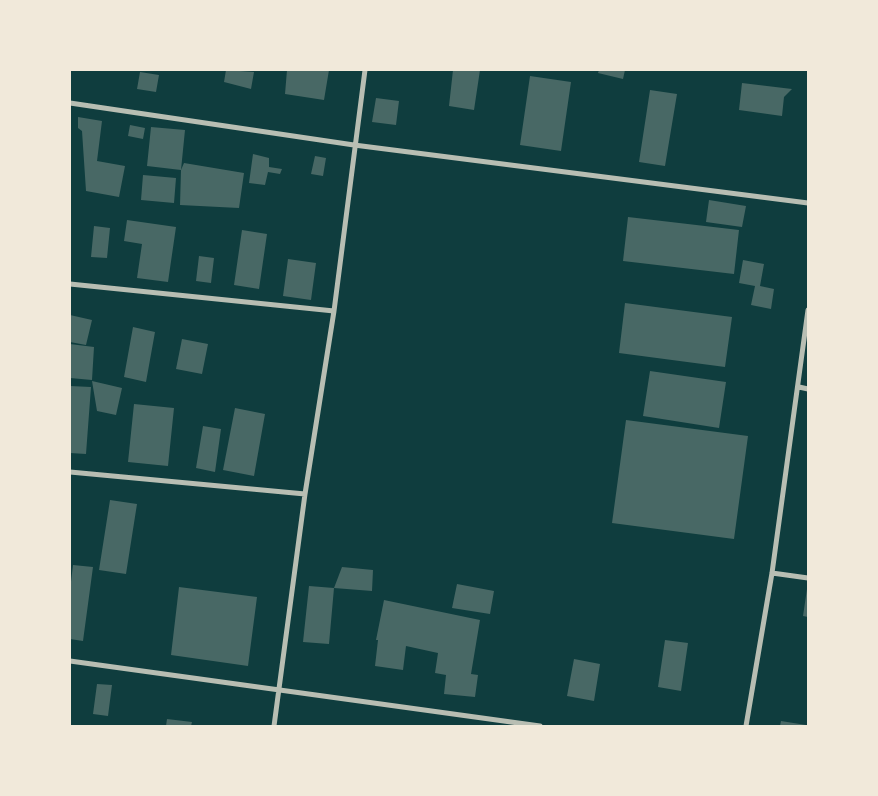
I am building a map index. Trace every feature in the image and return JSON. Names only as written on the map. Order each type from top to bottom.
[{"type":"street","points":[[274,726],[306,494],[334,311],[365,70]]},
{"type":"street","points":[[70,103],[354,145],[808,203]]},
{"type":"street","points":[[70,284],[334,311]]},
{"type":"street","points":[[746,726],[772,573],[799,387],[808,310]]},
{"type":"street","points":[[799,387],[808,389]]},
{"type":"street","points":[[70,472],[306,494]]},
{"type":"street","points":[[772,573],[808,578]]},
{"type":"street","points":[[70,661],[540,726]]},
{"type":"building","points":[[226,70],[254,72],[251,89],[224,82]]},
{"type":"building","points":[[287,70],[329,70],[324,100],[285,94]]},
{"type":"building","points":[[453,70],[480,70],[474,110],[449,106]]},
{"type":"building","points":[[599,70],[625,70],[623,79],[598,73]]},
{"type":"building","points":[[140,72],[159,75],[156,92],[137,89]]},
{"type":"building","points":[[530,76],[571,82],[561,151],[520,145]]},
{"type":"building","points":[[742,83],[792,89],[784,97],[782,116],[739,110]]},
{"type":"building","points":[[650,90],[677,94],[665,166],[639,162]]},
{"type":"building","points":[[376,98],[399,101],[396,125],[372,122]]},
{"type":"building","points":[[78,117],[102,121],[97,161],[125,166],[119,197],[86,191],[82,131],[78,128]]},
{"type":"building","points":[[130,125],[145,128],[143,139],[128,136]]},
{"type":"building","points":[[151,127],[185,130],[181,170],[147,166]]},
{"type":"building","points":[[253,154],[269,158],[269,167],[282,169],[280,174],[268,172],[265,185],[249,183]]},
{"type":"building","points":[[315,156],[326,158],[323,176],[311,174]]},
{"type":"building","points":[[184,163],[244,173],[239,208],[180,205],[181,170]]},
{"type":"building","points":[[143,175],[176,178],[174,203],[141,200]]},
{"type":"building","points":[[709,200],[746,206],[742,227],[706,222]]},
{"type":"building","points":[[628,217],[739,230],[734,274],[623,261]]},
{"type":"building","points":[[127,220],[176,227],[168,282],[137,278],[142,244],[124,241]]},
{"type":"building","points":[[94,226],[110,228],[107,258],[91,257]]},
{"type":"building","points":[[242,230],[267,234],[259,289],[234,285]]},
{"type":"building","points":[[199,256],[214,258],[211,283],[196,281]]},
{"type":"building","points":[[288,259],[316,263],[311,300],[283,296]]},
{"type":"building","points":[[743,260],[764,264],[760,286],[774,289],[771,309],[751,305],[755,286],[739,283]]},
{"type":"building","points":[[625,303],[732,317],[725,367],[619,353]]},
{"type":"building","points":[[70,315],[92,320],[86,345],[70,342]]},
{"type":"building","points":[[133,327],[155,332],[146,382],[124,377]]},
{"type":"building","points":[[182,339],[208,344],[202,374],[176,369]]},
{"type":"building","points":[[70,344],[94,347],[92,380],[70,378]]},
{"type":"building","points":[[650,371],[726,382],[719,428],[643,416]]},
{"type":"building","points":[[92,381],[122,388],[116,415],[97,411]]},
{"type":"building","points":[[70,386],[91,387],[86,454],[70,453]]},
{"type":"building","points":[[134,404],[174,408],[168,466],[128,462]]},
{"type":"building","points":[[235,408],[265,414],[254,476],[223,470]]},
{"type":"building","points":[[626,420],[748,436],[734,539],[612,523]]},
{"type":"building","points":[[203,426],[221,429],[215,472],[196,468]]},
{"type":"building","points":[[110,500],[137,504],[126,574],[99,570]]},
{"type":"building","points":[[73,565],[93,567],[83,641],[70,639],[70,590]]},
{"type":"building","points":[[342,567],[373,570],[372,591],[334,588]]},
{"type":"building","points":[[457,584],[494,591],[490,614],[452,608]]},
{"type":"building","points":[[309,586],[334,588],[329,644],[303,642]]},
{"type":"building","points":[[179,587],[257,597],[248,666],[171,655]]},
{"type":"building","points":[[808,589],[808,617],[803,616]]},
{"type":"building","points":[[384,600],[480,620],[471,674],[478,675],[475,697],[444,694],[446,675],[435,673],[438,653],[406,646],[403,670],[375,666],[378,640],[376,640]]},
{"type":"building","points":[[665,640],[688,643],[681,691],[658,687]]},
{"type":"building","points":[[574,659],[600,664],[594,701],[567,696]]},
{"type":"building","points":[[97,684],[112,685],[108,716],[93,714]]},
{"type":"building","points":[[167,719],[192,722],[191,726],[166,726]]},
{"type":"building","points":[[781,721],[806,725],[806,726],[780,726]]}]
